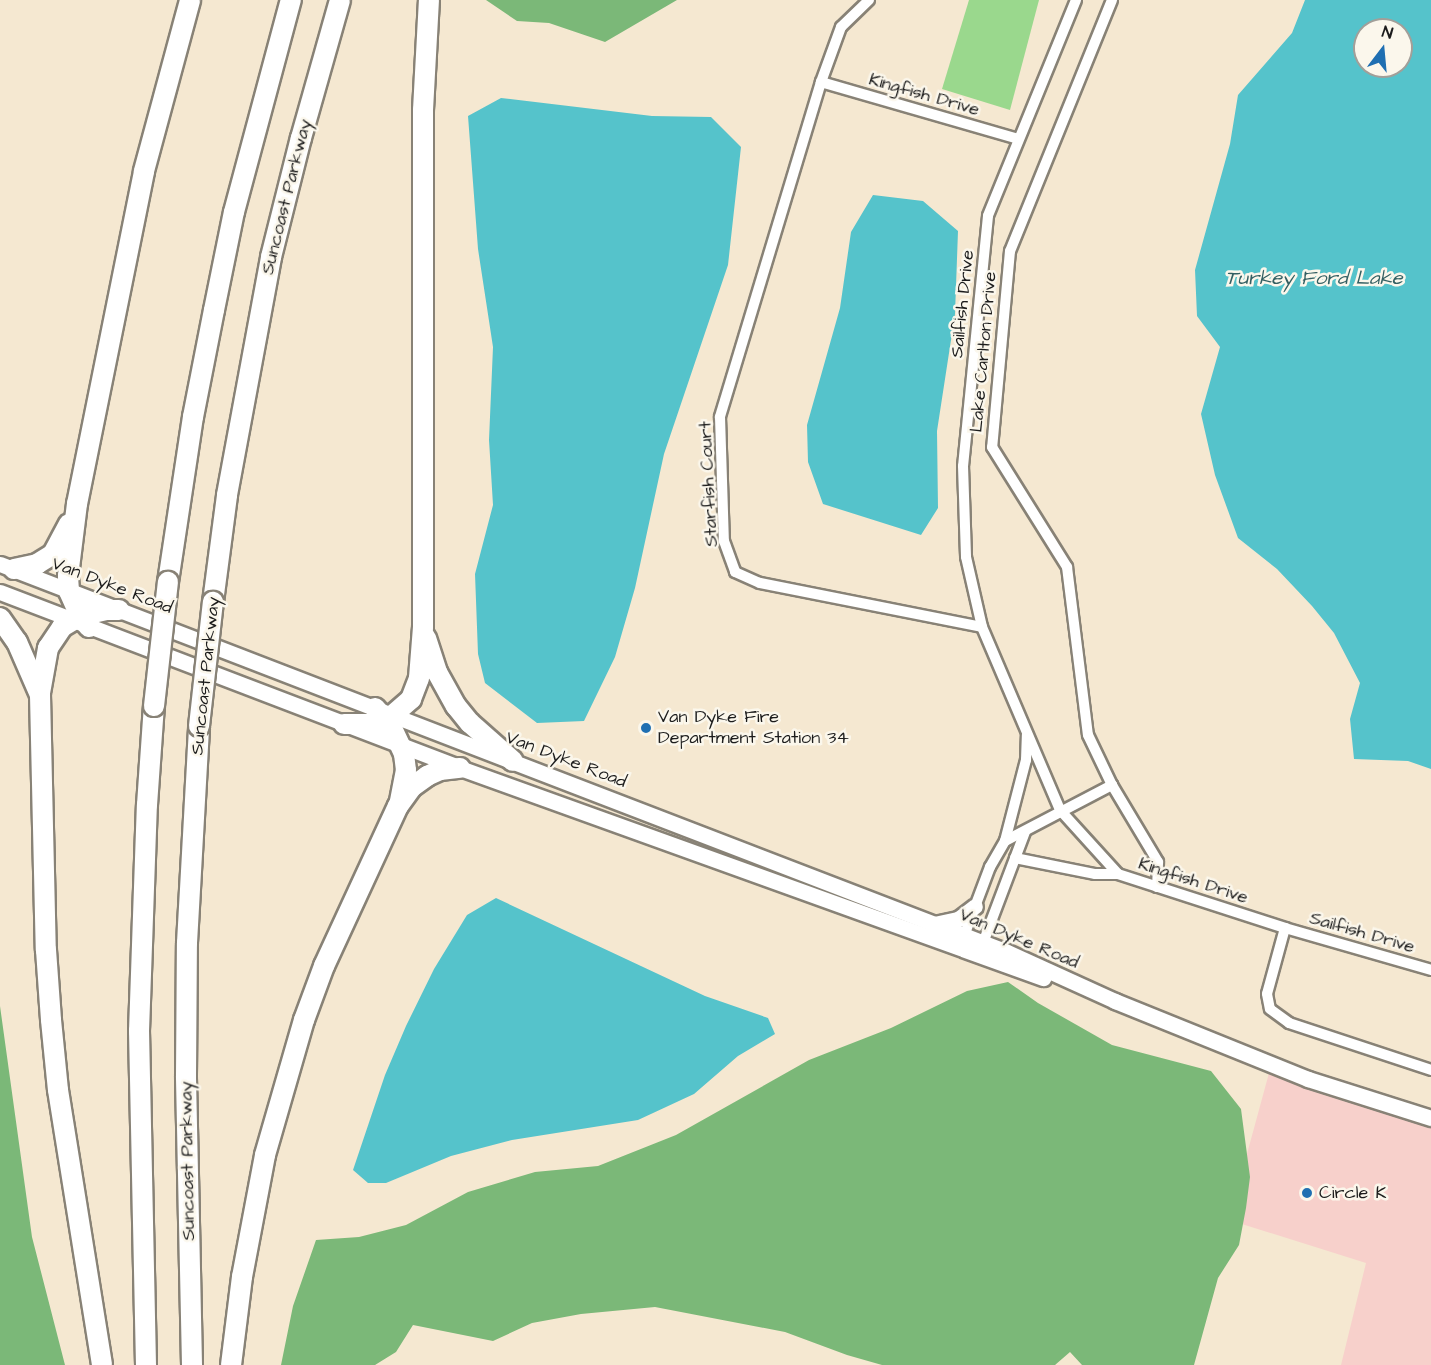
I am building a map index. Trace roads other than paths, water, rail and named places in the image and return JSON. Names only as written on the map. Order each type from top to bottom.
[{"type":"highway","points":[[81,621],[69,591],[68,576],[77,504],[144,171],[190,0]]},
{"type":"highway","points":[[146,1365],[139,1031],[144,851],[154,706],[168,582],[193,417],[216,300],[261,106],[291,0]]},
{"type":"highway","name":"Suncoast Parkway","points":[[192,1365],[186,1076],[187,954],[199,726],[227,495],[272,257],[300,138],[340,0]]},
{"type":"highway","points":[[344,724],[369,724],[411,699],[416,688],[423,627],[423,110],[429,0]]},
{"type":"highway","points":[[7,566],[37,564],[53,554],[63,539],[77,504]]},
{"type":"highway","points":[[102,1365],[58,1090],[51,1020],[46,950],[39,695],[48,648],[58,632],[81,621],[119,610]]},
{"type":"highway","points":[[0,618],[17,642],[39,695]]},
{"type":"highway","points":[[423,627],[445,690],[470,723],[513,761]]},
{"type":"highway","points":[[385,714],[401,746],[406,770],[398,806]]},
{"type":"highway","points":[[231,1365],[252,1215],[283,1087],[324,966],[398,806],[412,787],[427,776],[440,770],[460,768]]},
{"type":"main road","name":"Van Dyke Road","points":[[7,566],[385,714],[513,761],[934,924],[1114,1001],[1308,1079],[1431,1118]]},
{"type":"main road","name":"Van Dyke Road","points":[[0,592],[81,621],[460,768],[967,952],[1114,1001]]},
{"type":"main road","points":[[934,924],[958,919],[975,906]]},
{"type":"street","name":"Starfish Court","points":[[869,0],[842,27],[821,82],[720,417],[724,541],[735,572],[760,583],[982,627]]},
{"type":"street","name":"Sailfish Drive","points":[[982,627],[966,557],[963,466],[988,216],[1076,0]]},
{"type":"street","name":"Lake Carlton Drive","points":[[1112,0],[1010,250],[992,447],[1066,567],[1088,735],[1112,785],[1158,862],[1157,887]]},
{"type":"street","name":"Kingfish Drive","points":[[821,82],[1018,139]]},
{"type":"street","name":"Kingfish Drive","points":[[982,627],[1060,810],[1118,874],[1285,928]]},
{"type":"street","points":[[1024,832],[982,943],[967,952],[964,936],[997,852],[1005,841],[1026,760],[1027,732]]},
{"type":"street","points":[[1005,841],[1060,810],[1112,785]]},
{"type":"street","points":[[1015,858],[1095,874],[1118,874]]},
{"type":"street","name":"Sailfish Drive","points":[[1285,928],[1431,970]]},
{"type":"street","points":[[1285,928],[1267,994],[1270,1009],[1289,1023],[1431,1070]]},
{"type":"water","name":"Turkey Ford Lake","points":[[1305,0],[1431,0],[1431,769],[1408,761],[1354,759],[1350,719],[1360,683],[1334,633],[1312,606],[1277,569],[1238,538],[1215,475],[1201,414],[1220,347],[1197,316],[1195,270],[1230,144],[1238,95],[1292,33]]},
{"type":"water","points":[[501,98],[652,116],[711,117],[741,147],[728,265],[664,454],[635,588],[615,657],[584,721],[537,723],[485,683],[478,654],[475,574],[493,505],[489,440],[493,347],[478,249],[468,116]]},
{"type":"water","points":[[873,195],[923,201],[958,231],[955,314],[937,431],[938,508],[921,535],[823,504],[808,462],[807,425],[840,308],[851,232]]},
{"type":"water","points":[[496,898],[705,996],[768,1018],[775,1034],[738,1056],[694,1094],[638,1120],[512,1140],[451,1156],[386,1183],[368,1183],[353,1170],[385,1075],[406,1026],[434,969],[467,915]]},
{"type":"place","name":"Van Dyke Fire Department Station 34","points":[[646,728]]},
{"type":"place","name":"Circle K","points":[[1307,1193]]}]
